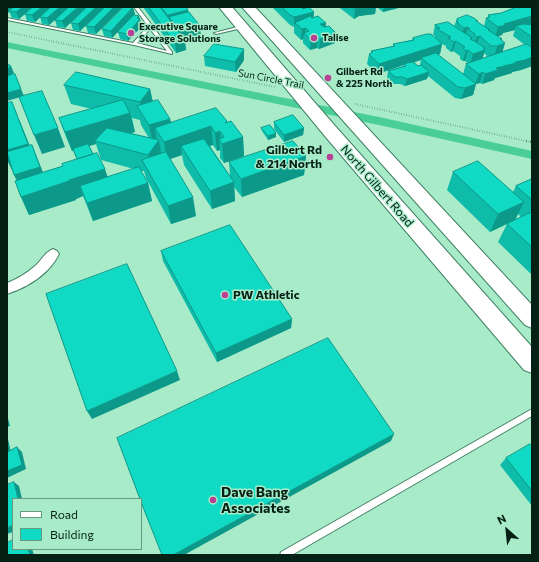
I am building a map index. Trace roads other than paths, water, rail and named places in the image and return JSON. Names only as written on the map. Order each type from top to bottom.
[{"type":"main road","name":"North Gilbert Road","points":[[225,7],[330,131],[532,363]]},
{"type":"main road","name":"North Gilbert Road","points":[[248,7],[396,172],[532,319]]},
{"type":"main road","points":[[282,75],[303,69]]},
{"type":"main road","points":[[373,180],[396,172]]},
{"type":"street","points":[[7,289],[39,271],[53,254]]},
{"type":"lane","points":[[11,14],[7,19],[134,44],[171,53],[136,7]]},
{"type":"lane","points":[[135,19],[141,13]]},
{"type":"lane","points":[[20,22],[26,17]]},
{"type":"lane","points":[[35,25],[40,20]]},
{"type":"lane","points":[[52,28],[58,23]]},
{"type":"lane","points":[[66,31],[71,26]]},
{"type":"lane","points":[[134,44],[150,26]]},
{"type":"lane","points":[[216,33],[241,26]]},
{"type":"lane","points":[[83,34],[88,29]]},
{"type":"lane","points":[[98,37],[103,32]]},
{"type":"lane","points":[[114,40],[120,35]]},
{"type":"lane","points":[[284,555],[532,412]]},
{"type":"waterway","points":[[7,45],[379,121],[532,155]]},
{"type":"place","name":"Executive Square Storage Solutions","points":[[131,33]]},
{"type":"place","name":"Talise","points":[[314,38]]},
{"type":"place","name":"Gilbert Rd & 225 North","points":[[328,78]]},
{"type":"place","name":"Gilbert Rd & 214 North","points":[[330,157]]},
{"type":"place","name":"PW Athletic","points":[[225,295]]},
{"type":"place","name":"Dave Bang Associates","points":[[213,500]]}]
